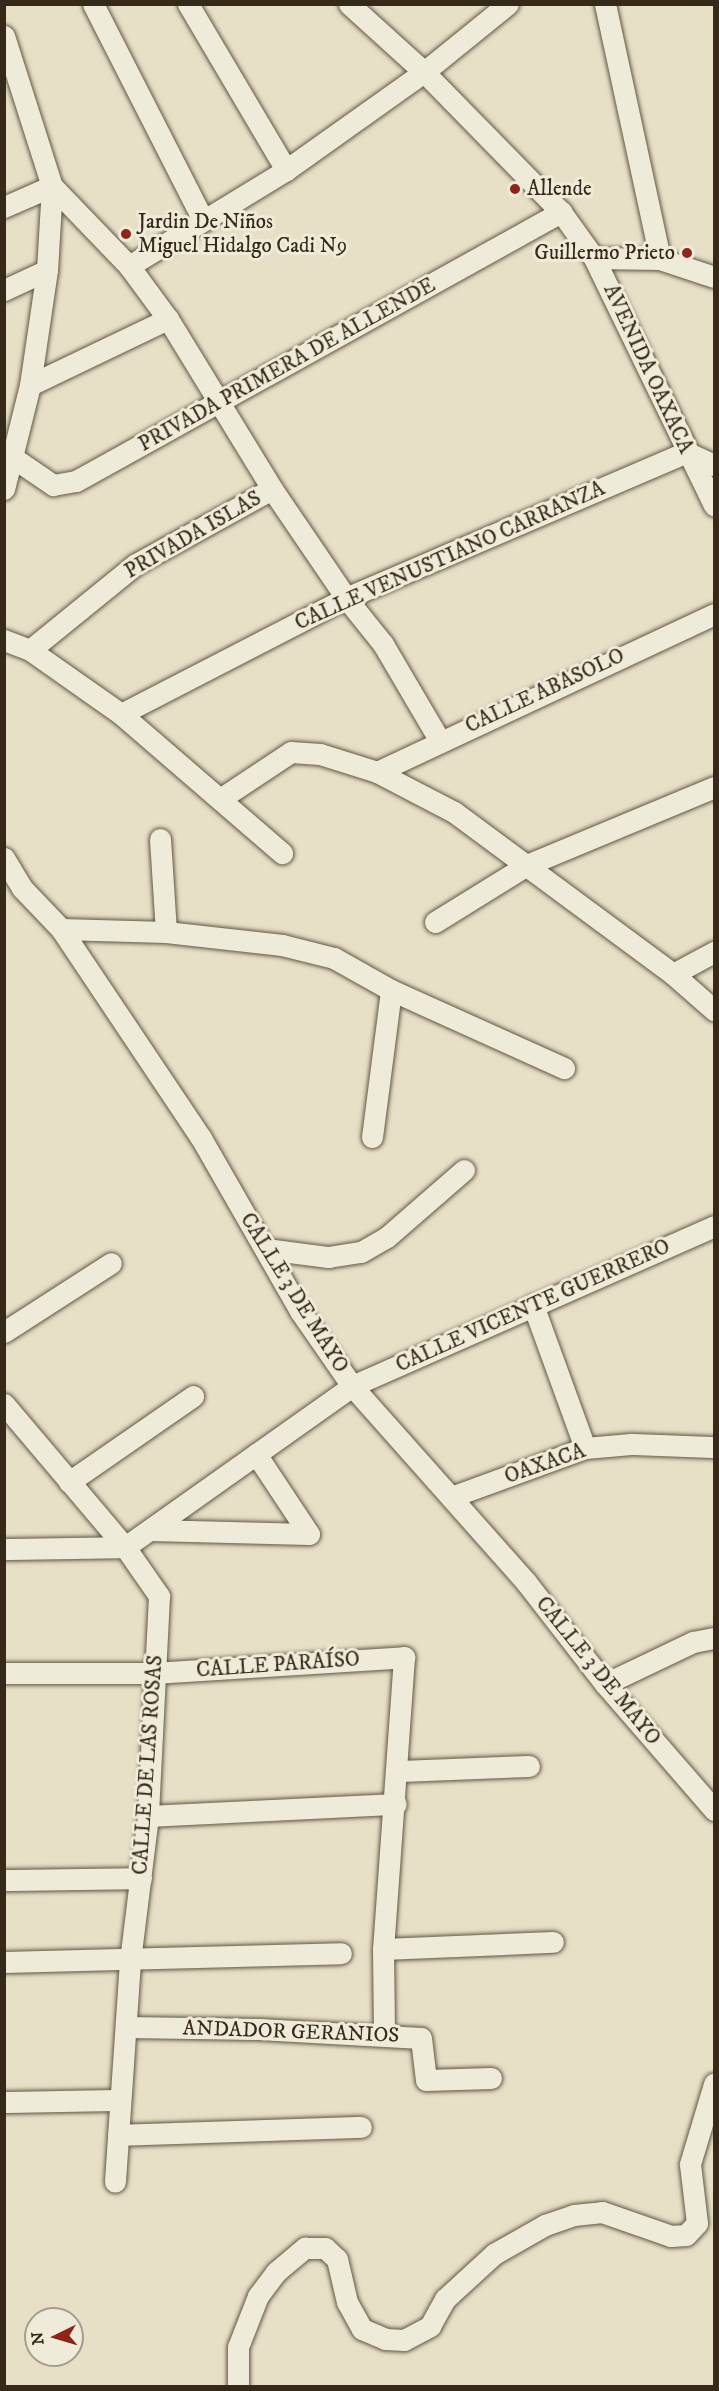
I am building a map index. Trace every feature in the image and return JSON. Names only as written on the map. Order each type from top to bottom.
[{"type":"street","points":[[93,4],[203,220]]},
{"type":"street","points":[[188,4],[286,170]]},
{"type":"street","name":"AVENIDA OAXACA","points":[[349,4],[424,72],[561,212],[594,258],[638,344],[686,452],[714,505]]},
{"type":"street","points":[[129,266],[286,170],[424,72],[508,4]]},
{"type":"street","points":[[605,4],[660,259]]},
{"type":"street","points":[[4,36],[52,186],[47,270],[30,385],[8,458],[4,489]]},
{"type":"street","points":[[4,207],[52,186]]},
{"type":"street","points":[[52,186],[129,266],[168,319],[272,489],[346,598],[383,644],[440,741]]},
{"type":"street","name":"PRIVADA PRIMERA DE ALLENDE","points":[[8,458],[40,477],[63,486],[561,212]]},
{"type":"street","points":[[594,258],[660,259],[714,277]]},
{"type":"street","points":[[4,290],[47,270]]},
{"type":"street","points":[[30,385],[168,319]]},
{"type":"street","points":[[686,452],[714,465]]},
{"type":"street","name":"CALLE VENUSTIANO CARRANZA","points":[[121,714],[346,598],[686,452]]},
{"type":"street","name":"PRIVADA ISLAS","points":[[30,650],[136,564],[272,489]]},
{"type":"street","name":"CALLE ABASOLO","points":[[377,772],[714,614]]},
{"type":"street","points":[[4,640],[30,650],[121,714],[282,853]]},
{"type":"street","points":[[220,799],[291,752],[320,754],[377,772],[454,812],[673,974],[714,1011]]},
{"type":"street","points":[[435,922],[527,865],[714,787]]},
{"type":"street","points":[[160,839],[166,932]]},
{"type":"street","name":"CALLE 3 DE MAYO","points":[[4,858],[22,888],[61,929],[201,1138],[300,1311],[352,1386],[451,1497],[493,1549],[526,1582],[605,1684],[714,1810]]},
{"type":"street","points":[[61,929],[166,932],[303,950],[334,958],[391,990],[564,1068]]},
{"type":"street","points":[[673,974],[714,952]]},
{"type":"street","points":[[372,1137],[391,990]]},
{"type":"street","points":[[266,1249],[328,1257],[361,1252],[387,1237],[464,1170]]},
{"type":"street","name":"CALLE VICENTE GUERRERO","points":[[125,1547],[352,1386],[714,1226]]},
{"type":"street","points":[[4,1332],[111,1263]]},
{"type":"street","points":[[532,1305],[585,1448]]},
{"type":"street","points":[[69,1482],[194,1396]]},
{"type":"street","name":"CALLE DE LAS ROSAS","points":[[4,1404],[125,1547],[159,1596],[153,1672],[148,1816],[130,1961],[118,2100],[115,2181]]},
{"type":"street","name":"OAXACA","points":[[451,1497],[585,1448],[642,1444],[714,1447]]},
{"type":"street","points":[[150,1530],[309,1534],[256,1455]]},
{"type":"street","points":[[4,1549],[125,1547]]},
{"type":"street","points":[[605,1684],[693,1642],[714,1638]]},
{"type":"street","name":"CALLE PARAÍSO","points":[[4,1673],[153,1672],[404,1657],[398,1771]]},
{"type":"street","points":[[384,2034],[383,1949],[398,1771],[529,1766]]},
{"type":"street","points":[[148,1816],[396,1804]]},
{"type":"street","points":[[4,1880],[141,1878]]},
{"type":"street","points":[[383,1949],[553,1942]]},
{"type":"street","points":[[4,1962],[130,1961],[341,1953]]},
{"type":"street","name":"ANDADOR GERANIOS","points":[[126,2027],[384,2034],[421,2038],[426,2080],[491,2078]]},
{"type":"street","points":[[238,2386],[238,2347],[258,2295],[276,2272],[305,2248],[325,2248],[337,2259],[347,2302],[362,2329],[385,2339],[404,2340],[430,2326],[445,2299],[494,2254],[545,2225],[574,2215],[602,2212],[671,2236],[686,2235],[697,2223],[690,2164],[714,2084]]},
{"type":"street","points":[[4,2102],[118,2100]]},
{"type":"street","points":[[118,2135],[360,2127]]},
{"type":"place","name":"Allende","points":[[515,189]]},
{"type":"place","name":"Jardin De Niños Miguel Hidalgo Cadi N9","points":[[126,234]]},
{"type":"place","name":"Guillermo Prieto","points":[[687,253]]}]
